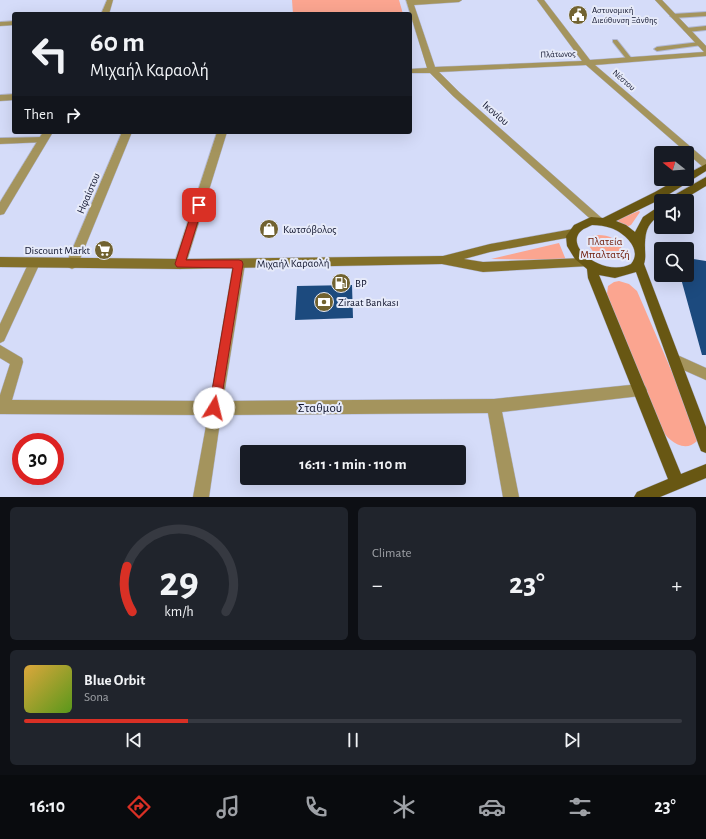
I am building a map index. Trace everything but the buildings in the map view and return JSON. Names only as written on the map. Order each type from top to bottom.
[{"type":"main road","points":[[694,174],[706,166]]},
{"type":"main road","points":[[685,194],[706,181]]},
{"type":"main road","points":[[654,213],[648,217],[640,228],[639,236],[641,256],[638,264],[633,270],[614,274],[602,272],[589,265],[578,256],[573,248],[571,240],[573,233],[577,227],[583,223],[602,221],[659,195],[674,186]]},
{"type":"main road","points":[[602,221],[626,230],[640,247]]},
{"type":"main road","name":"Μιχαήλ Καραολή","points":[[442,260],[490,248],[573,233]]},
{"type":"main road","name":"Μιχαήλ Καραολή","points":[[0,262],[72,264],[239,264],[442,260],[483,267],[589,265]]},
{"type":"main road","points":[[638,264],[706,446]]},
{"type":"main road","points":[[589,265],[677,482]]},
{"type":"main road","points":[[642,497],[677,482],[704,475]]},
{"type":"street","points":[[106,12],[110,0]]},
{"type":"street","points":[[410,2],[459,0]]},
{"type":"street","name":"Νέστου","points":[[540,0],[588,63],[706,166]]},
{"type":"street","points":[[658,0],[706,50]]},
{"type":"street","name":"Ικονίου","points":[[410,2],[431,69],[456,94],[602,221]]},
{"type":"street","points":[[0,24],[12,23]]},
{"type":"street","name":"Πλάτωνος","points":[[412,71],[588,63],[706,54]]},
{"type":"street","points":[[0,98],[12,97]]},
{"type":"street","name":"Ηφαίστου","points":[[72,264],[126,134]]},
{"type":"street","points":[[180,264],[221,134]]},
{"type":"street","points":[[0,141],[45,136]]},
{"type":"street","points":[[1,209],[45,136]]},
{"type":"street","points":[[0,337],[34,263]]},
{"type":"street","points":[[201,497],[214,408],[239,264]]},
{"type":"street","points":[[0,351],[17,362],[2,407]]},
{"type":"street","points":[[675,360],[706,374]]},
{"type":"street","name":"Σταθμού","points":[[2,407],[214,408],[494,406],[640,390]]},
{"type":"street","points":[[494,406],[501,448],[512,497]]},
{"type":"lane","points":[[673,16],[706,14]]},
{"type":"lane","points":[[687,30],[706,28]]},
{"type":"lane","points":[[615,41],[630,60]]},
{"type":"lane","points":[[657,48],[700,44]]},
{"type":"green space","points":[[292,0],[399,0],[402,12],[293,12]]},
{"type":"green space","points":[[639,211],[640,212],[631,225],[626,227],[619,223],[618,220],[621,218]]},
{"type":"green space","name":"Πλατεία Μπαλτατζή","points":[[598,235],[616,240],[622,249],[620,256],[605,259],[593,252],[588,243],[592,236]]},
{"type":"green space","points":[[559,243],[566,260],[491,259]]},
{"type":"green space","points":[[619,281],[629,284],[637,291],[697,430],[697,441],[692,445],[681,446],[676,444],[671,441],[660,427],[607,294],[608,286]]},
{"type":"place","name":"Αστυνομική Διεύθυνση Ξάνθης","points":[[578,15]]},
{"type":"place","name":"Κωτσόβολος","points":[[269,229]]},
{"type":"place","name":"Discount Markt","points":[[104,250]]},
{"type":"place","name":"BP","points":[[341,283]]},
{"type":"place","name":"Ziraat Bankası","points":[[324,302]]},
{"type":"route","points":[[199,205],[180,264],[239,264],[214,408]]}]
